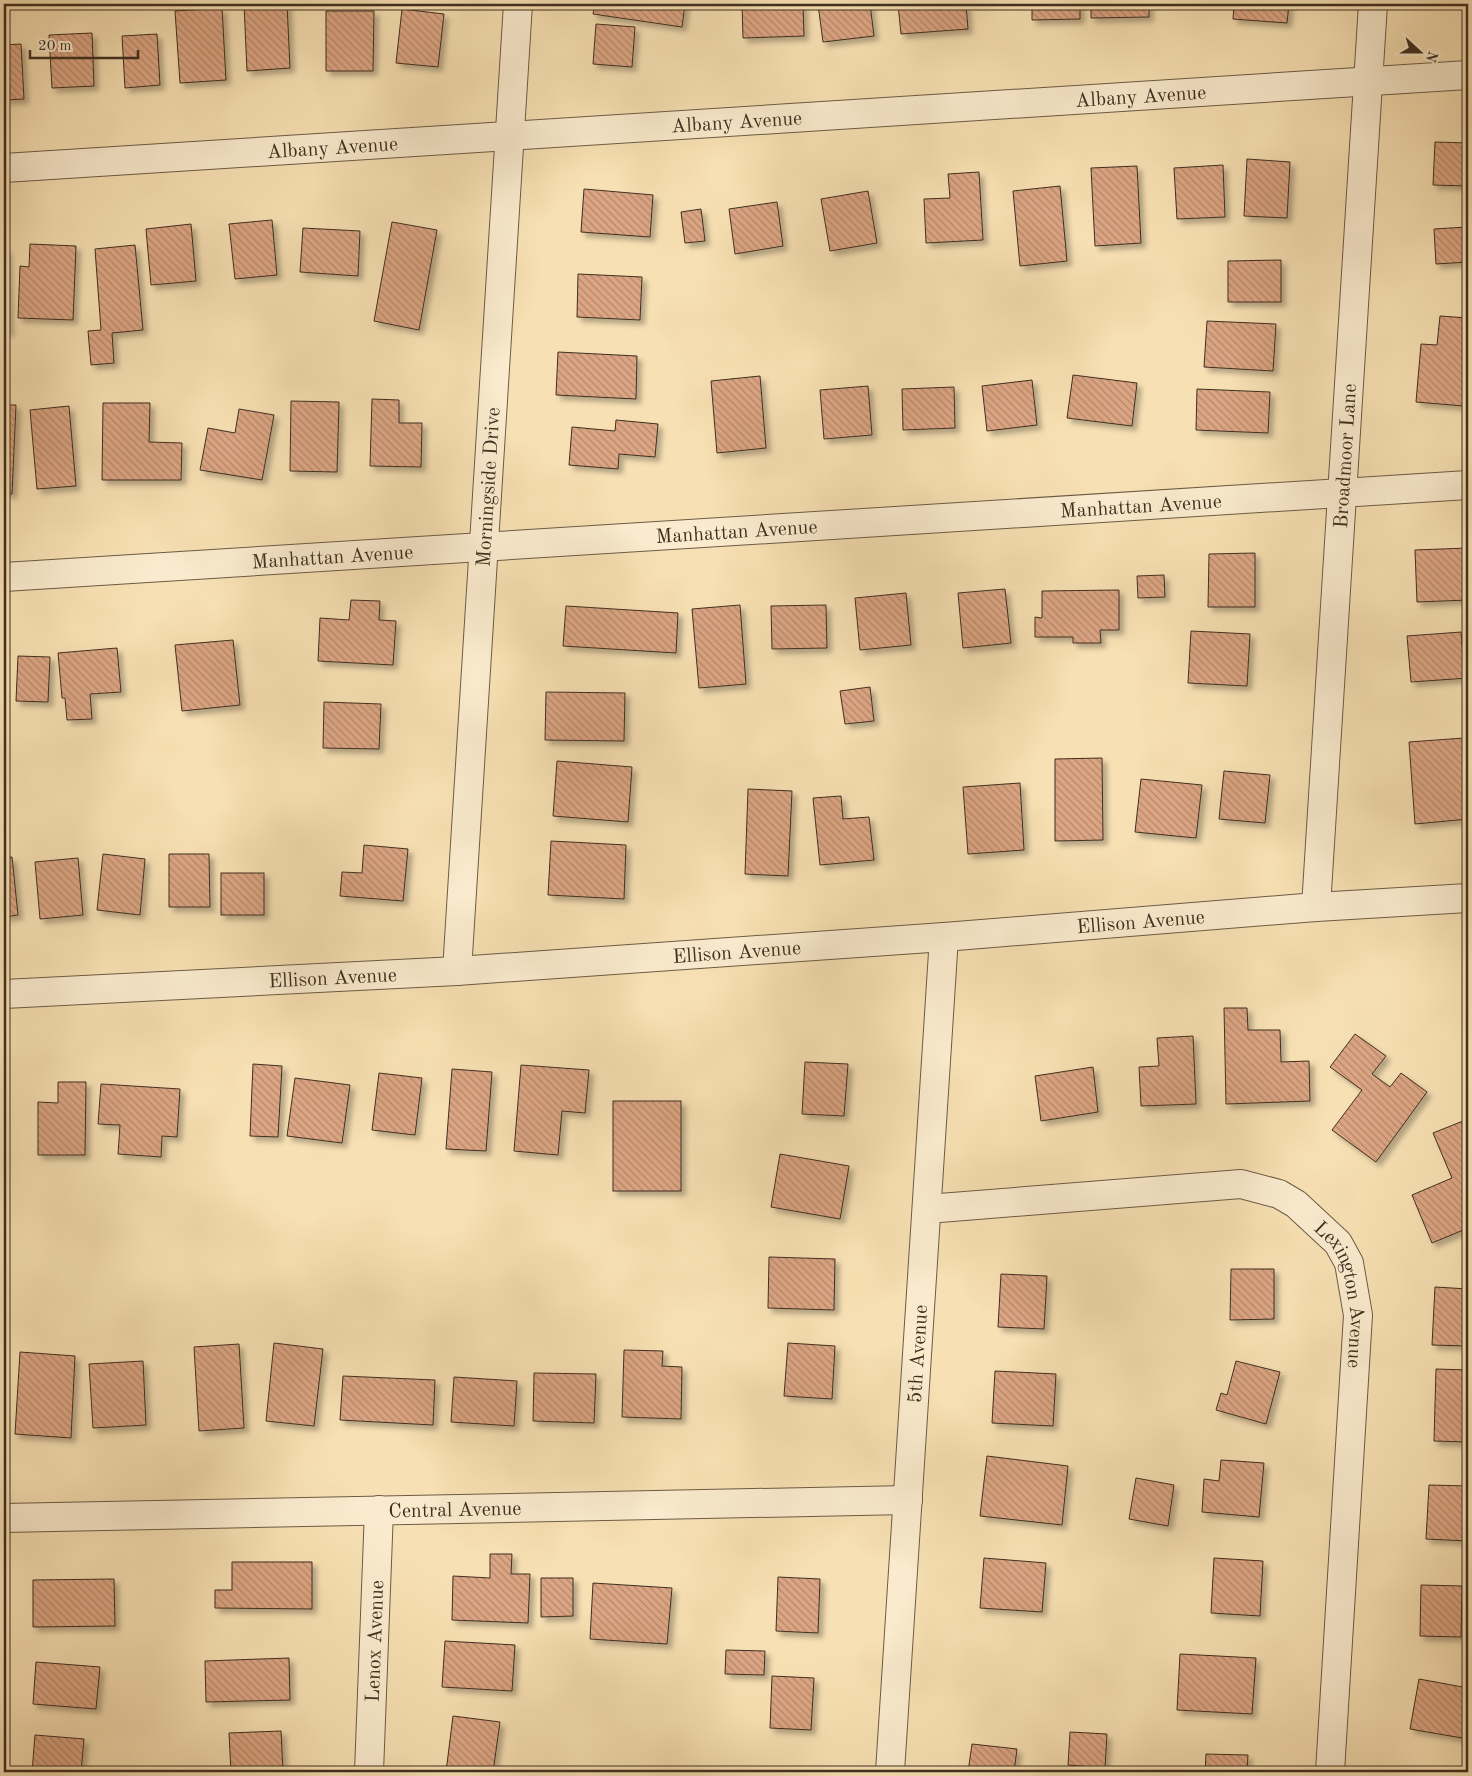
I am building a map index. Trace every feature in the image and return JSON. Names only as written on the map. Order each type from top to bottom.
[{"type":"street","name":"Morningside Drive","points":[[457,971],[518,4]]},
{"type":"street","name":"Broadmoor Lane","points":[[1316,907],[1373,4]]},
{"type":"street","name":"Albany Avenue","points":[[4,168],[1468,75]]},
{"type":"street","name":"Manhattan Avenue","points":[[4,577],[1468,484]]},
{"type":"street","name":"Ellison Avenue","points":[[4,994],[457,971],[944,937],[1316,907],[1468,898]]},
{"type":"street","name":"5th Avenue","points":[[890,1772],[944,937]]},
{"type":"street","name":"Lexington Avenue","points":[[927,1209],[1241,1184],[1279,1194],[1296,1204],[1338,1243],[1349,1263],[1358,1316],[1330,1772]]},
{"type":"street","name":"Central Avenue","points":[[4,1518],[908,1500]]},
{"type":"street","name":"Lenox Avenue","points":[[369,1772],[379,1510]]},
{"type":"building","points":[[244,4],[287,4],[290,68],[247,71]]},
{"type":"building","points":[[595,4],[685,4],[682,27],[593,14]]},
{"type":"building","points":[[742,4],[803,4],[804,36],[743,38]]},
{"type":"building","points":[[818,4],[870,4],[874,36],[823,42]]},
{"type":"building","points":[[898,4],[966,4],[968,29],[901,34]]},
{"type":"building","points":[[1032,4],[1080,4],[1080,19],[1032,20]]},
{"type":"building","points":[[1091,4],[1149,4],[1149,17],[1091,18]]},
{"type":"building","points":[[1234,4],[1289,4],[1287,23],[1233,19]]},
{"type":"building","points":[[222,8],[226,80],[180,83],[175,11]]},
{"type":"building","points":[[402,9],[444,14],[438,67],[396,63]]},
{"type":"building","points":[[326,11],[374,11],[373,71],[326,71]]},
{"type":"building","points":[[596,24],[635,27],[632,67],[593,64]]},
{"type":"building","points":[[92,33],[94,86],[52,88],[49,35]]},
{"type":"building","points":[[157,34],[160,85],[125,88],[122,36]]},
{"type":"building","points":[[21,44],[24,99],[4,100],[4,45]]},
{"type":"building","points":[[1435,142],[1468,143],[1468,186],[1433,185]]},
{"type":"building","points":[[1247,159],[1290,162],[1287,218],[1244,216]]},
{"type":"building","points":[[1223,165],[1225,217],[1177,219],[1174,168]]},
{"type":"building","points":[[1137,166],[1141,243],[1095,246],[1091,168]]},
{"type":"building","points":[[979,172],[983,240],[926,243],[924,199],[950,198],[948,174]]},
{"type":"building","points":[[1060,186],[1067,261],[1020,266],[1013,191]]},
{"type":"building","points":[[584,189],[653,195],[650,237],[581,232]]},
{"type":"building","points":[[868,191],[877,243],[830,251],[821,199]]},
{"type":"building","points":[[777,202],[783,246],[735,254],[729,209]]},
{"type":"building","points":[[1466,206],[1468,206],[1468,262],[1436,264],[1434,229],[1467,227]]},
{"type":"building","points":[[701,209],[705,241],[685,243],[681,212]]},
{"type":"building","points":[[272,220],[277,275],[235,279],[229,224]]},
{"type":"building","points":[[392,222],[437,230],[419,330],[374,321]]},
{"type":"building","points":[[191,224],[196,281],[151,285],[146,229]]},
{"type":"building","points":[[303,228],[360,231],[358,276],[300,272]]},
{"type":"building","points":[[30,244],[76,246],[73,320],[18,318],[20,266],[29,267]]},
{"type":"building","points":[[135,245],[143,330],[112,333],[114,363],[91,365],[88,331],[101,330],[95,249]]},
{"type":"building","points":[[4,249],[7,249],[9,332],[4,332]]},
{"type":"building","points":[[1281,260],[1281,302],[1228,302],[1228,261]]},
{"type":"building","points":[[578,274],[642,277],[640,320],[577,317]]},
{"type":"building","points":[[1440,316],[1468,318],[1464,406],[1416,402],[1421,344],[1437,345]]},
{"type":"building","points":[[1207,321],[1276,324],[1273,371],[1204,367]]},
{"type":"building","points":[[558,352],[637,356],[636,399],[556,395]]},
{"type":"building","points":[[1073,375],[1137,383],[1132,426],[1067,418]]},
{"type":"building","points":[[760,376],[766,448],[717,453],[711,381]]},
{"type":"building","points":[[1032,380],[1037,425],[987,431],[982,386]]},
{"type":"building","points":[[868,386],[872,435],[824,439],[820,390]]},
{"type":"building","points":[[954,387],[955,428],[903,430],[902,389]]},
{"type":"building","points":[[1197,389],[1270,392],[1268,433],[1196,430]]},
{"type":"building","points":[[372,399],[399,400],[399,423],[422,423],[421,467],[370,466]]},
{"type":"building","points":[[291,401],[339,402],[337,472],[290,471]]},
{"type":"building","points":[[103,403],[150,403],[149,442],[182,443],[181,480],[102,480]]},
{"type":"building","points":[[4,405],[16,405],[12,494],[4,493]]},
{"type":"building","points":[[69,406],[76,486],[37,489],[30,410]]},
{"type":"building","points":[[239,409],[274,415],[262,480],[200,470],[208,428],[235,433]]},
{"type":"building","points":[[616,420],[658,424],[655,457],[619,454],[618,469],[569,465],[572,427],[615,431]]},
{"type":"building","points":[[1468,548],[1468,600],[1417,602],[1415,550]]},
{"type":"building","points":[[1255,553],[1255,607],[1208,607],[1209,554]]},
{"type":"building","points":[[1164,575],[1165,597],[1138,598],[1137,576]]},
{"type":"building","points":[[1005,589],[1011,643],[963,648],[958,593]]},
{"type":"building","points":[[1119,590],[1119,630],[1100,630],[1101,643],[1073,643],[1073,637],[1035,637],[1035,617],[1042,618],[1042,591]]},
{"type":"building","points":[[906,593],[911,645],[860,650],[855,598]]},
{"type":"building","points":[[351,600],[380,601],[379,620],[396,621],[393,665],[318,661],[320,618],[349,620]]},
{"type":"building","points":[[740,605],[746,684],[699,688],[692,609]]},
{"type":"building","points":[[826,605],[827,648],[772,649],[771,606]]},
{"type":"building","points":[[566,606],[678,613],[676,653],[563,646]]},
{"type":"building","points":[[1191,631],[1250,634],[1247,686],[1188,683]]},
{"type":"building","points":[[1461,632],[1463,654],[1468,653],[1468,678],[1411,682],[1407,636]]},
{"type":"building","points":[[233,640],[240,705],[182,711],[175,645]]},
{"type":"building","points":[[117,648],[121,692],[90,694],[92,719],[67,720],[65,698],[62,698],[58,653]]},
{"type":"building","points":[[18,656],[50,657],[48,702],[16,701]]},
{"type":"building","points":[[870,687],[874,721],[845,724],[840,691]]},
{"type":"building","points":[[546,692],[625,693],[624,741],[545,740]]},
{"type":"building","points":[[324,702],[381,704],[379,749],[323,748]]},
{"type":"building","points":[[1464,738],[1468,819],[1415,824],[1409,742]]},
{"type":"building","points":[[1102,758],[1103,840],[1055,841],[1055,759]]},
{"type":"building","points":[[557,761],[632,767],[628,822],[553,816]]},
{"type":"building","points":[[1224,771],[1270,775],[1265,823],[1219,819]]},
{"type":"building","points":[[1141,779],[1202,785],[1196,838],[1135,832]]},
{"type":"building","points":[[1020,783],[1024,850],[968,854],[963,787]]},
{"type":"building","points":[[748,789],[792,791],[788,876],[745,874]]},
{"type":"building","points":[[841,796],[843,819],[869,817],[874,860],[820,865],[813,798]]},
{"type":"building","points":[[551,841],[626,845],[624,899],[548,895]]},
{"type":"building","points":[[364,845],[408,849],[403,901],[340,896],[342,872],[362,873]]},
{"type":"building","points":[[103,854],[145,859],[140,915],[97,910]]},
{"type":"building","points":[[169,854],[209,854],[210,907],[169,907]]},
{"type":"building","points":[[12,857],[18,915],[4,917],[4,858]]},
{"type":"building","points":[[78,858],[83,915],[40,919],[35,862]]},
{"type":"building","points":[[221,873],[264,873],[264,915],[221,915]]},
{"type":"building","points":[[1224,1008],[1247,1008],[1248,1030],[1280,1030],[1281,1062],[1309,1061],[1310,1101],[1226,1104]]},
{"type":"building","points":[[1355,1034],[1386,1056],[1372,1074],[1390,1087],[1401,1073],[1427,1092],[1376,1162],[1332,1130],[1362,1090],[1330,1067]]},
{"type":"building","points":[[1193,1036],[1196,1104],[1141,1106],[1139,1067],[1159,1066],[1157,1038]]},
{"type":"building","points":[[805,1062],[848,1064],[844,1116],[802,1114]]},
{"type":"building","points":[[253,1064],[282,1066],[278,1137],[250,1136]]},
{"type":"building","points":[[521,1065],[589,1070],[585,1113],[562,1111],[558,1155],[514,1151]]},
{"type":"building","points":[[1093,1067],[1098,1112],[1041,1121],[1035,1076]]},
{"type":"building","points":[[452,1069],[492,1072],[486,1151],[446,1149]]},
{"type":"building","points":[[379,1073],[422,1078],[415,1135],[372,1130]]},
{"type":"building","points":[[295,1078],[350,1085],[342,1143],[287,1136]]},
{"type":"building","points":[[58,1082],[86,1082],[85,1155],[38,1155],[38,1102],[58,1103]]},
{"type":"building","points":[[101,1084],[180,1089],[177,1137],[162,1136],[161,1157],[118,1154],[120,1125],[98,1124]]},
{"type":"building","points":[[613,1101],[681,1101],[681,1191],[613,1191]]},
{"type":"building","points":[[1463,1121],[1468,1133],[1468,1228],[1432,1243],[1412,1195],[1452,1178],[1433,1133]]},
{"type":"building","points":[[780,1154],[849,1166],[840,1219],[771,1207]]},
{"type":"building","points":[[769,1257],[835,1259],[834,1310],[768,1308]]},
{"type":"building","points":[[1231,1269],[1274,1269],[1274,1319],[1230,1320]]},
{"type":"building","points":[[1001,1274],[1047,1276],[1044,1329],[998,1327]]},
{"type":"building","points":[[1435,1287],[1468,1289],[1468,1346],[1432,1345]]},
{"type":"building","points":[[274,1343],[323,1349],[314,1426],[266,1421]]},
{"type":"building","points":[[788,1343],[835,1346],[832,1399],[784,1396]]},
{"type":"building","points":[[239,1344],[244,1428],[199,1431],[194,1347]]},
{"type":"building","points":[[624,1350],[663,1351],[662,1366],[682,1367],[681,1419],[622,1417]]},
{"type":"building","points":[[20,1352],[75,1356],[71,1438],[15,1434]]},
{"type":"building","points":[[143,1361],[146,1425],[93,1428],[89,1364]]},
{"type":"building","points":[[1236,1361],[1280,1372],[1266,1424],[1216,1410],[1221,1393],[1227,1395]]},
{"type":"building","points":[[1436,1369],[1468,1370],[1468,1442],[1434,1441]]},
{"type":"building","points":[[995,1371],[1056,1374],[1053,1426],[992,1423]]},
{"type":"building","points":[[534,1373],[596,1374],[594,1423],[533,1421]]},
{"type":"building","points":[[343,1376],[435,1380],[433,1425],[340,1420]]},
{"type":"building","points":[[454,1377],[517,1381],[514,1426],[451,1422]]},
{"type":"building","points":[[987,1456],[1068,1466],[1062,1525],[980,1516]]},
{"type":"building","points":[[1221,1460],[1264,1463],[1259,1517],[1202,1512],[1204,1479],[1219,1481]]},
{"type":"building","points":[[1136,1478],[1174,1485],[1168,1526],[1129,1519]]},
{"type":"building","points":[[1429,1485],[1468,1486],[1468,1541],[1426,1539]]},
{"type":"building","points":[[490,1554],[512,1554],[511,1574],[530,1574],[528,1623],[452,1620],[453,1576],[490,1578]]},
{"type":"building","points":[[984,1558],[1046,1563],[1042,1612],[980,1608]]},
{"type":"building","points":[[1214,1558],[1263,1561],[1260,1616],[1211,1613]]},
{"type":"building","points":[[232,1562],[312,1562],[312,1609],[215,1608],[215,1590],[232,1590]]},
{"type":"building","points":[[778,1577],[820,1579],[818,1633],[776,1631]]},
{"type":"building","points":[[541,1578],[573,1578],[573,1616],[541,1617]]},
{"type":"building","points":[[114,1579],[115,1626],[33,1627],[33,1580]]},
{"type":"building","points":[[593,1583],[672,1588],[667,1644],[590,1639]]},
{"type":"building","points":[[1421,1585],[1462,1586],[1461,1637],[1420,1636]]},
{"type":"building","points":[[445,1641],[515,1645],[512,1691],[442,1687]]},
{"type":"building","points":[[726,1650],[765,1651],[764,1675],[725,1674]]},
{"type":"building","points":[[1180,1654],[1256,1658],[1252,1714],[1177,1710]]},
{"type":"building","points":[[289,1658],[290,1700],[206,1702],[205,1661]]},
{"type":"building","points":[[36,1662],[100,1667],[96,1709],[33,1704]]},
{"type":"building","points":[[772,1676],[814,1678],[811,1730],[770,1728]]},
{"type":"building","points":[[1419,1679],[1468,1688],[1468,1739],[1410,1729]]},
{"type":"building","points":[[453,1716],[500,1722],[493,1772],[446,1772]]},
{"type":"building","points":[[281,1731],[283,1772],[231,1772],[229,1733]]},
{"type":"building","points":[[1070,1732],[1107,1734],[1105,1768],[1068,1765]]},
{"type":"building","points":[[35,1735],[84,1739],[81,1772],[32,1772]]},
{"type":"building","points":[[972,1744],[1017,1749],[1014,1772],[968,1772]]},
{"type":"building","points":[[1206,1754],[1248,1755],[1247,1772],[1205,1772]]}]
